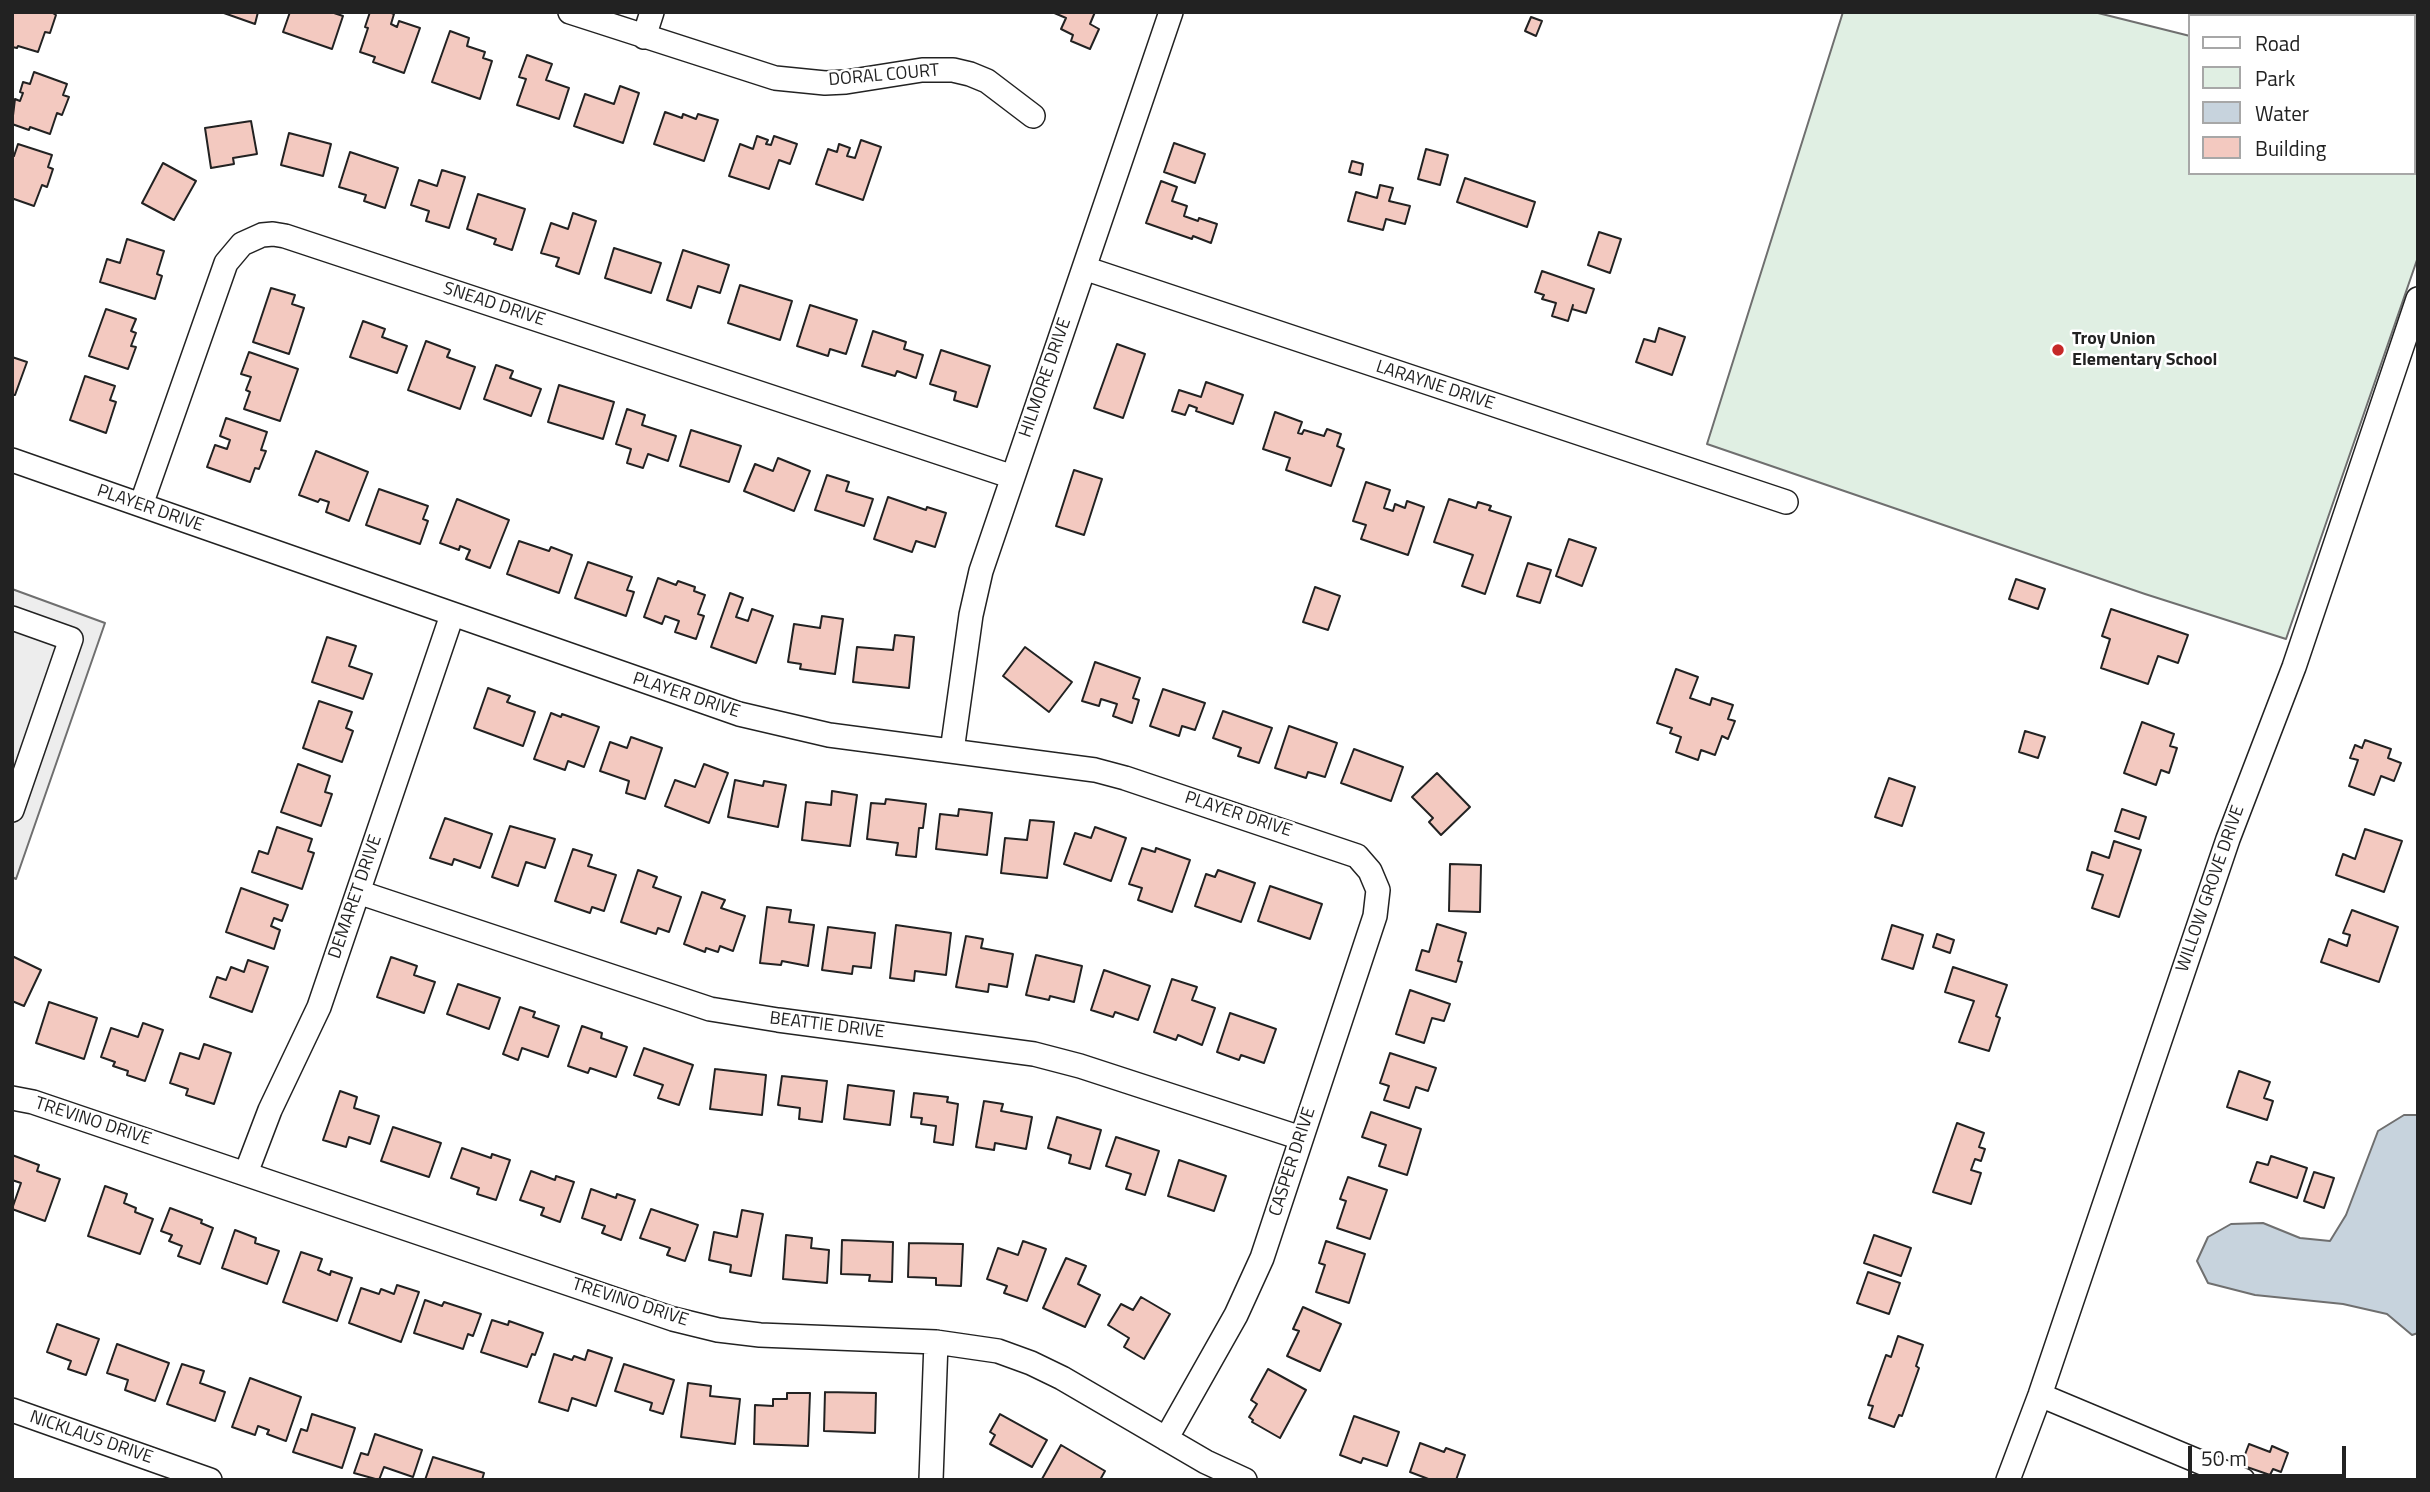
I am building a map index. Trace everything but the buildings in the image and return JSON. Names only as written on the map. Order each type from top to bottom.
[{"type":"street","name":"DORAL COURT","points":[[570,12],[747,71],[802,82],[846,82],[922,70],[962,72],[987,81],[1033,116]]},
{"type":"street","points":[[644,37],[652,12]]},
{"type":"street","name":"HILMORE DRIVE","points":[[952,751],[973,604],[981,571],[1171,12]]},
{"type":"street","name":"SNEAD DRIVE","points":[[141,505],[226,263],[242,244],[262,235],[273,234],[1013,477]]},
{"type":"street","name":"LARAYNE DRIVE","points":[[1084,268],[1786,502]]},
{"type":"street","name":"WILLOW GROVE DRIVE","points":[[2008,1480],[2040,1395],[2232,828],[2294,667],[2418,299]]},
{"type":"street","name":"PLAYER DRIVE","points":[[12,460],[694,699],[770,722],[830,735],[1069,765],[1125,778],[1347,851],[1357,856],[1370,871]]},
{"type":"street","name":"DEMARET DRIVE","points":[[246,1173],[270,1110],[319,1007],[452,615]]},
{"type":"street","points":[[12,618],[71,639],[12,810]]},
{"type":"street","name":"CASPER DRIVE","points":[[1166,1439],[1236,1315],[1262,1258],[1375,916],[1378,890],[1370,871]]},
{"type":"street","name":"BEATTIE DRIVE","points":[[358,892],[710,1009],[1034,1054],[1080,1066],[1301,1138]]},
{"type":"street","name":"TREVINO DRIVE","points":[[12,1098],[33,1102],[246,1173],[673,1319],[718,1330],[760,1335],[936,1342],[984,1348],[1031,1363],[1062,1378],[1206,1462],[1245,1480]]},
{"type":"street","points":[[931,1480],[936,1342]]},
{"type":"street","points":[[2040,1395],[2243,1480]]},
{"type":"street","name":"NICKLAUS DRIVE","points":[[12,1410],[210,1480]]},
{"type":"green space","name":"Troy Union Elementary School","points":[[1843,12],[2094,12],[2188,36],[2188,175],[2416,175],[2416,14],[2285,12],[2418,12],[2418,257],[2286,639],[2145,594],[1707,444]]},
{"type":"shaded area","points":[[12,589],[105,623],[16,879],[12,877]]},
{"type":"water","points":[[2404,1115],[2418,1115],[2418,1333],[2412,1335],[2387,1314],[2343,1304],[2255,1295],[2208,1283],[2197,1261],[2208,1237],[2231,1224],[2263,1223],[2300,1238],[2330,1241],[2346,1215],[2378,1131]]},
{"type":"place","name":"Troy Union Elementary School","points":[[2058,350]]}]
